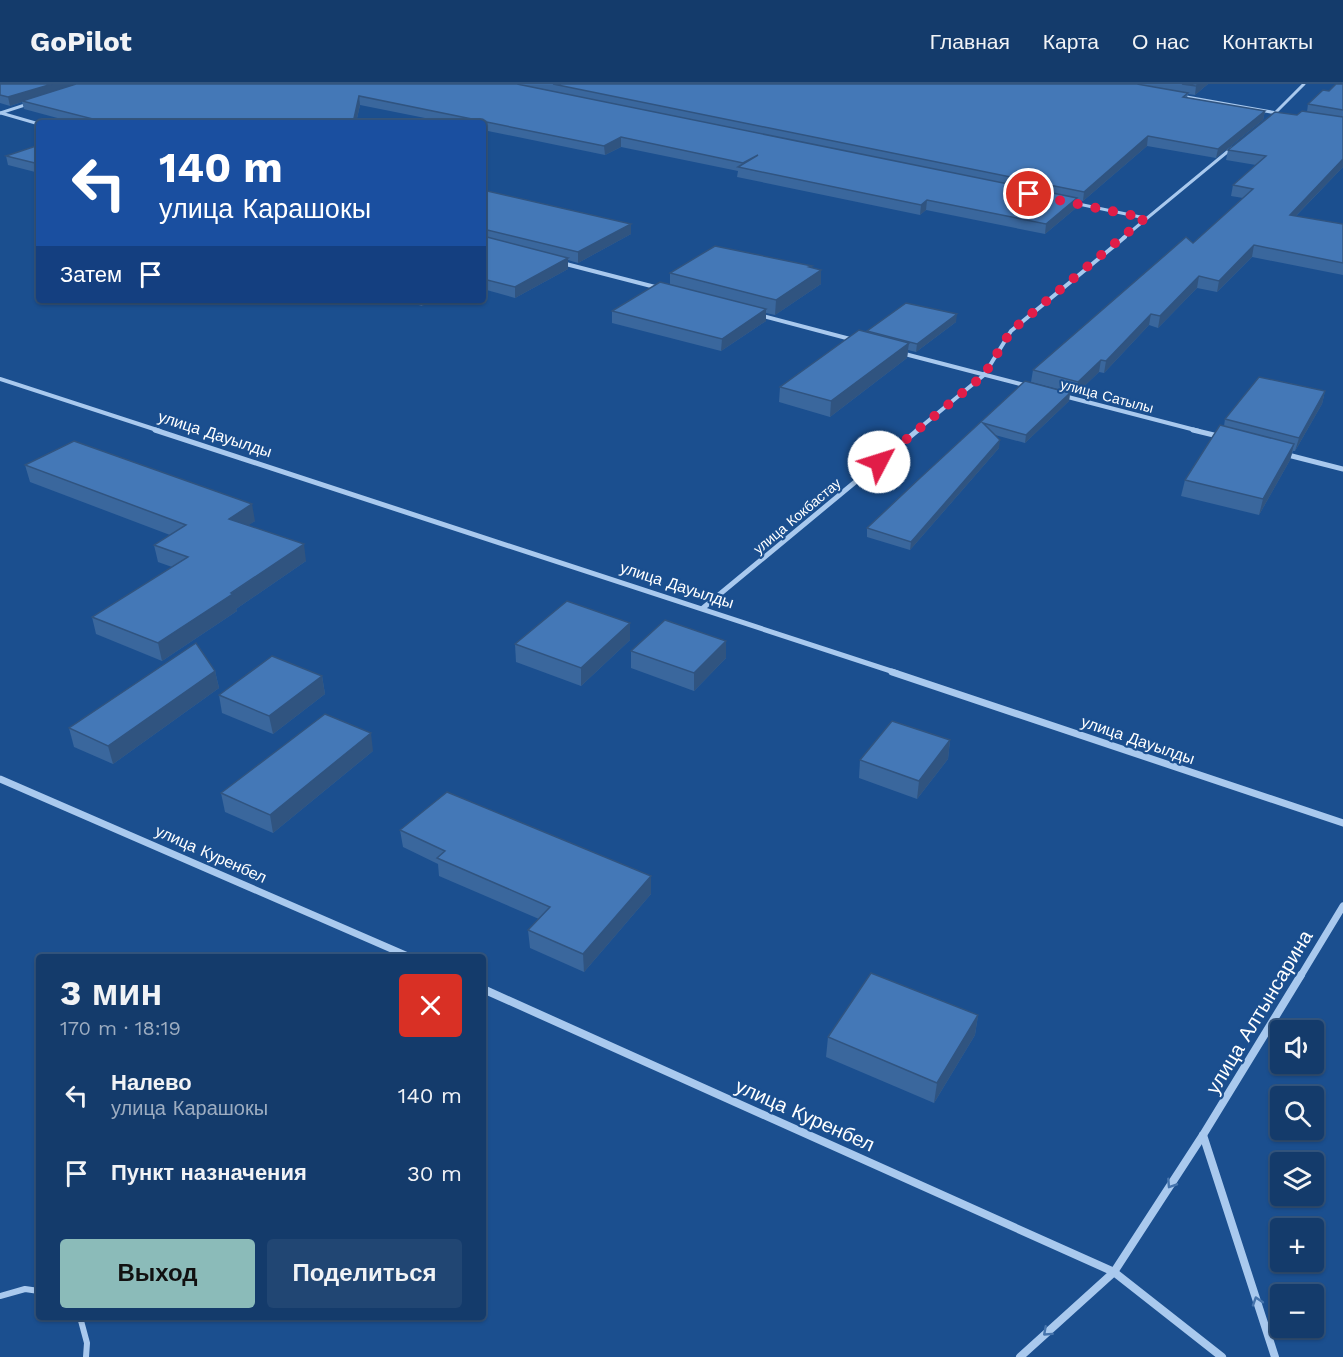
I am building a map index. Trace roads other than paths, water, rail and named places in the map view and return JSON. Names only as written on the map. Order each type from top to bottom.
[{"type":"street","points":[[1268,120],[1304,84]]},
{"type":"street","points":[[1175,95],[1288,114]]},
{"type":"street","points":[[0,113],[42,100]]},
{"type":"street","points":[[0,113],[36,123]]},
{"type":"street","name":"улица Кокбастау","points":[[703,608],[984,375],[1011,331],[1145,218],[1242,141]]},
{"type":"street","points":[[1064,201],[1145,218]]},
{"type":"street","points":[[551,260],[665,290]]},
{"type":"street","points":[[756,314],[859,341]]},
{"type":"street","points":[[893,351],[1031,387]]},
{"type":"street","name":"улица Дауылды","points":[[0,379],[703,608],[1343,823]]},
{"type":"street","name":"улица Сатылы","points":[[1054,393],[1227,439]]},
{"type":"street","points":[[1274,451],[1343,469]]},
{"type":"street","name":"улица Куренбел","points":[[0,779],[403,954]]},
{"type":"street","name":"улица Алтынсарина","points":[[1020,1357],[1114,1272],[1203,1135],[1343,906]]},
{"type":"street","name":"улица Куренбел","points":[[486,990],[1114,1272],[1222,1357]]},
{"type":"street","points":[[1203,1135],[1275,1357]]},
{"type":"lane","points":[[0,1296],[25,1289],[36,1291]]},
{"type":"lane","points":[[81,1320],[87,1342],[86,1357]]}]
